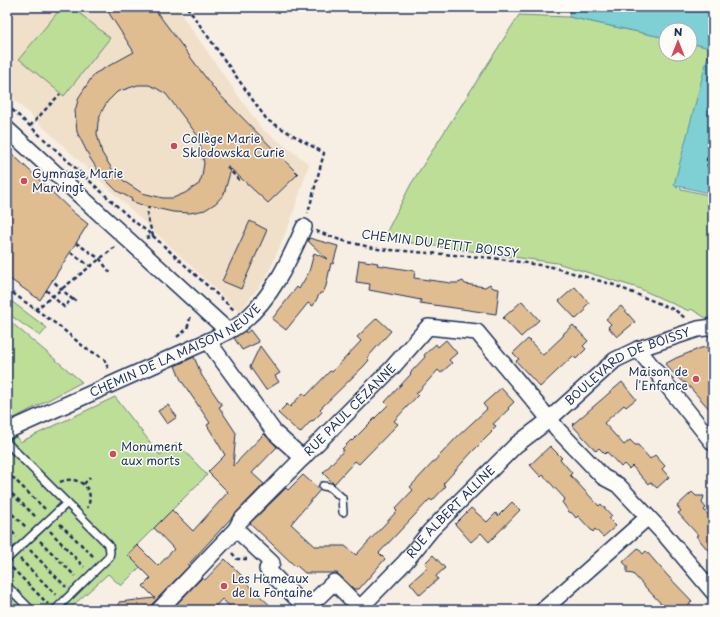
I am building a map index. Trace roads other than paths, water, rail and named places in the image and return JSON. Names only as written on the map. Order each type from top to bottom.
[{"type":"street","points":[[7,129],[228,331]]},
{"type":"street","name":"CHEMIN DE LA MAISON NEUVE","points":[[7,431],[208,341],[241,323],[269,294],[304,227]]},
{"type":"street","name":"BOULEVARD DE BOISSY","points":[[549,420],[615,360],[638,349],[698,329],[713,326]]},
{"type":"street","name":"RUE PAUL CÉZANNE","points":[[159,610],[236,528],[240,521],[391,369],[428,327],[477,332],[549,420]]},
{"type":"street","points":[[208,341],[275,433],[303,458]]},
{"type":"street","points":[[638,349],[713,443]]},
{"type":"street","points":[[549,420],[603,477],[618,486],[648,517],[713,592]]},
{"type":"street","name":"RUE ALBERT ALLINE","points":[[357,610],[405,562],[431,530],[516,445],[549,420]]},
{"type":"street","points":[[543,610],[648,517]]},
{"type":"street","points":[[236,528],[272,562],[267,569],[306,610],[334,582],[354,602],[357,610]]},
{"type":"lane","points":[[9,448],[51,487],[109,545],[109,557],[55,610]]},
{"type":"lane","points":[[323,486],[330,487],[342,498],[343,512]]},
{"type":"lane","points":[[7,559],[67,503]]},
{"type":"lane","points":[[7,586],[31,610]]},
{"type":"water","points":[[571,7],[713,7],[713,194],[674,185],[710,48],[698,45],[698,22],[658,22],[658,36],[569,17]]},
{"type":"place","name":"Collège Marie Sklodowska Curie","points":[[174,146]]},
{"type":"place","name":"Gymnase Marie Marvingt","points":[[24,181]]},
{"type":"place","name":"Maison de l'Enfance","points":[[696,379]]},
{"type":"place","name":"Monument aux morts","points":[[113,454]]},
{"type":"place","name":"Les Hameaux de la Fontaine","points":[[224,586]]}]
